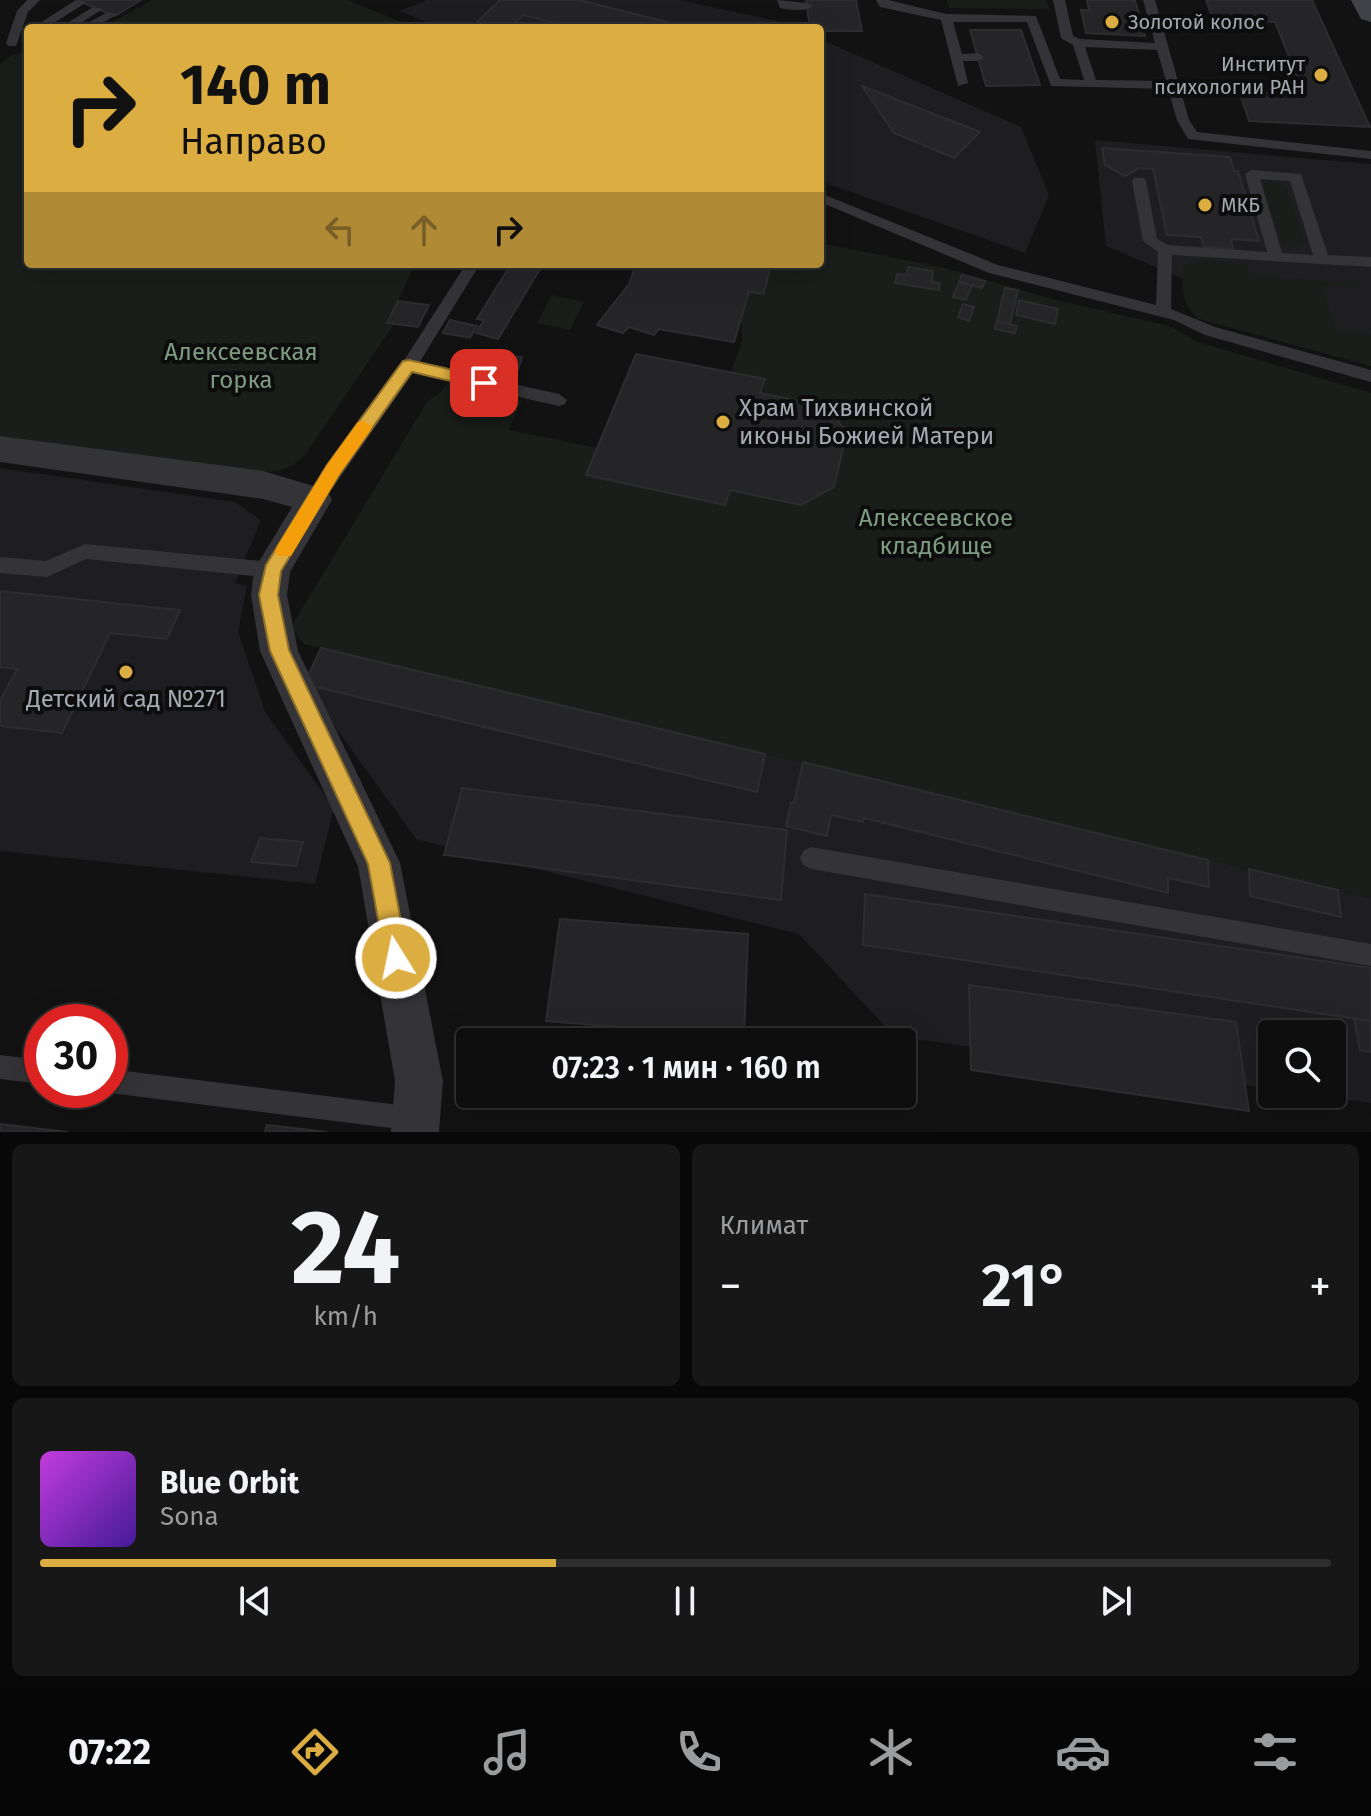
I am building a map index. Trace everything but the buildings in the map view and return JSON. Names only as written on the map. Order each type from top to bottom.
[{"type":"street","points":[[1365,0],[1371,13]]},
{"type":"street","points":[[0,449],[263,485],[315,500],[272,570],[269,595],[279,651],[379,863],[419,1081],[416,1126]]},
{"type":"lane","points":[[10,47],[23,11],[34,0]]},
{"type":"lane","points":[[783,0],[784,6],[807,6]]},
{"type":"lane","points":[[882,0],[884,5],[946,18],[1032,18],[1055,83],[1173,85]]},
{"type":"lane","points":[[1059,0],[1067,38],[1078,43],[1162,47]]},
{"type":"lane","points":[[1149,0],[1187,130],[1201,139],[1371,155]]},
{"type":"lane","points":[[45,24],[81,2]]},
{"type":"lane","points":[[72,24],[97,9]]},
{"type":"lane","points":[[92,24],[112,14]]},
{"type":"lane","points":[[946,18],[957,58],[978,57]]},
{"type":"lane","points":[[946,18],[962,83]]},
{"type":"lane","points":[[10,47],[24,37]]},
{"type":"lane","points":[[10,47],[24,43]]},
{"type":"lane","points":[[1078,43],[1091,83]]},
{"type":"lane","points":[[1276,257],[1252,174],[1296,177],[1322,260]]},
{"type":"lane","points":[[1139,181],[1150,241],[1165,250],[1371,262]]},
{"type":"lane","points":[[824,199],[994,269],[1163,312],[1210,331],[1371,376]]},
{"type":"lane","points":[[1163,312],[1165,250]]},
{"type":"lane","points":[[315,500],[409,366],[470,268]]},
{"type":"lane","points":[[409,366],[559,400]]},
{"type":"lane","points":[[0,565],[47,569],[85,551],[272,570]]},
{"type":"lane","points":[[811,858],[1371,955]]},
{"type":"lane","points":[[0,1067],[24,1070]]},
{"type":"lane","points":[[128,1084],[416,1126]]},
{"type":"shaded area","points":[[427,0],[679,0],[786,24],[431,24],[399,11]]},
{"type":"shaded area","points":[[824,41],[1021,127],[1049,195],[1025,253],[824,182]]},
{"type":"shaded area","points":[[1095,140],[1371,164],[1371,347],[1262,312],[1106,246]]},
{"type":"shaded area","name":"Детский сад №271","points":[[0,468],[235,502],[261,520],[235,583],[247,586],[238,632],[265,712],[334,808],[315,884],[0,851]]},
{"type":"shaded area","points":[[321,648],[1371,898],[1371,1103],[1346,1099],[1346,1020],[1258,1020],[1258,1087],[916,1039],[916,1028],[887,1028],[799,934],[416,839],[304,684]]},
{"type":"green space","points":[[152,0],[348,0],[406,24],[109,24]]},
{"type":"green space","points":[[947,0],[1046,0],[1049,9],[949,8]]},
{"type":"green space","name":"Алексеевская горка","points":[[24,52],[24,268],[413,268],[388,323],[394,324],[309,449],[294,464],[276,471],[261,472],[0,436],[0,64],[12,55]]},
{"type":"green space","points":[[1268,180],[1286,186],[1304,241],[1301,246],[1294,247],[1282,242],[1263,184]]},
{"type":"green space","name":"Алексеевское кладбище","points":[[824,244],[945,268],[1052,299],[1169,326],[1198,342],[1371,393],[1371,898],[304,644],[291,627],[427,402],[447,383],[522,400],[509,430],[597,448],[636,354],[731,372],[743,339],[741,319],[749,292],[764,294],[770,268],[824,268]]},
{"type":"green space","points":[[1196,260],[1246,264],[1250,276],[1355,283],[1356,287],[1321,285],[1337,332],[1371,334],[1371,366],[1199,319],[1188,307],[1183,288],[1183,266]]},
{"type":"green space","points":[[552,295],[584,302],[570,330],[537,323]]},
{"type":"slow traffic","points":[[284,551],[333,470],[364,427]]},
{"type":"place","name":"Золотой колос","points":[[1112,22]]},
{"type":"place","name":"Институт психологии РАН","points":[[1321,75]]},
{"type":"place","name":"МКБ","points":[[1205,205]]},
{"type":"place","name":"Храм Тихвинской иконы Божией Матери","points":[[723,422]]},
{"type":"place","name":"Детский сад №271","points":[[126,672]]},
{"type":"route","points":[[396,958],[379,863],[279,651],[269,595],[272,570],[333,470],[409,366],[484,383]]}]
